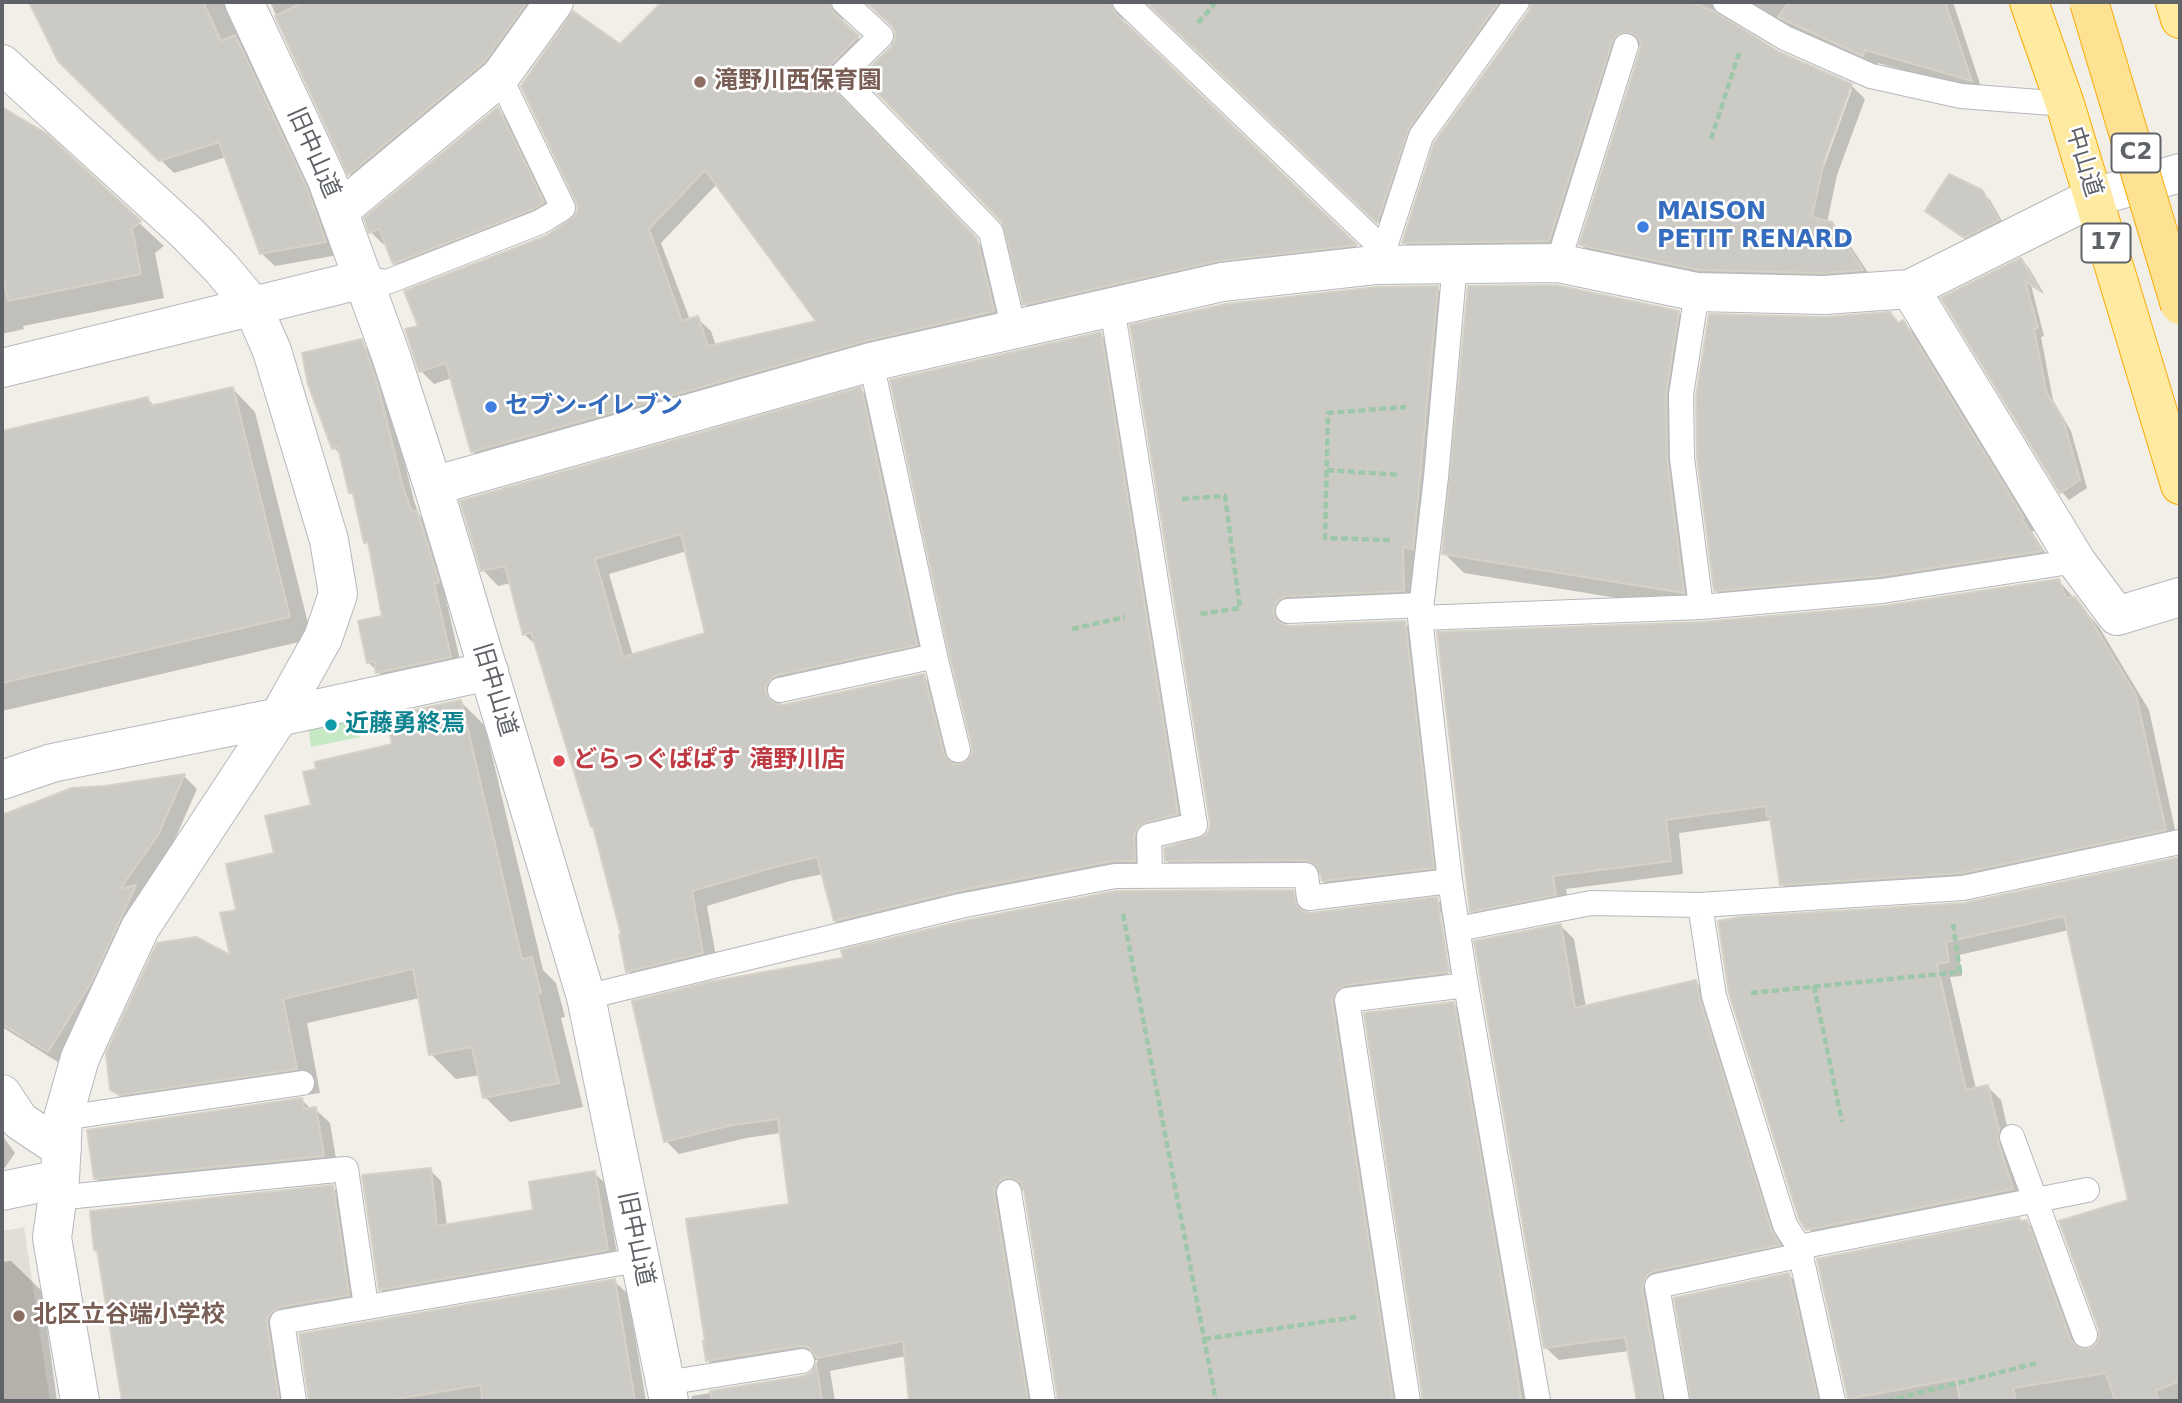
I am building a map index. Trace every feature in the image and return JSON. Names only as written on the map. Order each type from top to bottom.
[{"type":"highway","name":"中山道","points":[[2029,2],[2065,104],[2180,485]]},
{"type":"highway","name":"C2","points":[[2089,2],[2180,305]]},
{"type":"highway","name":"C2","points":[[2112,2],[2180,250]]},
{"type":"highway","points":[[2175,2],[2180,19]]},
{"type":"street","name":"旧中山道","points":[[244,2],[327,180],[433,486],[586,997],[638,1261],[668,1392]]},
{"type":"street","points":[[339,211],[500,77],[554,2]]},
{"type":"street","points":[[2,64],[187,233],[252,305],[272,351],[329,540],[338,594],[323,638],[279,717],[140,928],[80,1058],[60,1161],[52,1238],[80,1401]]},
{"type":"street","points":[[433,486],[872,362],[1223,282],[1380,258],[1455,262],[1558,262],[1697,292],[1824,295],[1910,289],[2094,197],[2180,173]]},
{"type":"street","points":[[2,368],[363,279]]},
{"type":"street","points":[[1910,289],[2076,561],[2117,616],[2180,597]]},
{"type":"street","points":[[2,780],[52,763],[489,671]]},
{"type":"street","points":[[2,1094],[20,1121],[60,1161]]},
{"type":"street","points":[[2,1191],[60,1161]]},
{"type":"lane","points":[[844,2],[881,36],[840,76],[991,232],[1014,330]]},
{"type":"lane","points":[[1125,2],[1380,258],[1421,136],[1517,2]]},
{"type":"lane","points":[[1725,2],[1786,38],[1871,76],[1961,96],[2065,104]]},
{"type":"lane","points":[[1558,262],[1626,46]]},
{"type":"lane","points":[[363,279],[387,282],[540,222],[563,208],[500,77]]},
{"type":"lane","points":[[1455,262],[1436,477],[1420,612],[1450,881],[1538,1401]]},
{"type":"lane","points":[[1697,292],[1681,395],[1682,458],[1701,607]]},
{"type":"lane","points":[[1112,307],[1195,825],[1149,836],[1150,876]]},
{"type":"lane","points":[[872,362],[935,656],[958,750]]},
{"type":"lane","points":[[1288,611],[1420,612],[1701,607],[1882,591],[2076,561]]},
{"type":"lane","points":[[780,690],[935,656]]},
{"type":"lane","points":[[1458,929],[1591,903],[1700,905],[1963,888],[2180,842]]},
{"type":"lane","points":[[586,997],[960,906],[1115,876],[1306,875],[1309,898],[1450,881]]},
{"type":"lane","points":[[1700,905],[1714,996],[1785,1226],[1800,1251],[1833,1401]]},
{"type":"lane","points":[[1408,1401],[1347,1000],[1466,985]]},
{"type":"lane","points":[[60,1161],[302,1083]]},
{"type":"lane","points":[[2012,1137],[2085,1335]]},
{"type":"lane","points":[[60,1161],[346,1169],[366,1306]]},
{"type":"lane","points":[[1678,1401],[1657,1286],[1800,1251],[2087,1190]]},
{"type":"lane","points":[[1009,1192],[1042,1401]]},
{"type":"lane","points":[[293,1401],[282,1322],[638,1261]]},
{"type":"lane","points":[[668,1392],[802,1361]]},
{"type":"path","points":[[1711,139],[1751,16]]},
{"type":"path","points":[[1429,540],[1325,538],[1328,413],[1442,404]]},
{"type":"path","points":[[1327,470],[1436,477]]},
{"type":"path","points":[[1072,629],[1161,615],[1240,608],[1225,496],[1143,502]]},
{"type":"path","points":[[1115,876],[1216,1401]]},
{"type":"path","points":[[1714,996],[1960,972],[1948,889]]},
{"type":"path","points":[[1814,986],[1842,1122]]},
{"type":"path","points":[[1204,1339],[1394,1311]]},
{"type":"path","points":[[1887,1401],[2037,1363]]},
{"type":"shaded area","name":"北区立谷端小学校","points":[[24,1227],[50,1401],[2,1401],[2,1231]]},
{"type":"green space","points":[[352,706],[360,737],[311,747],[307,716]]},
{"type":"building","points":[[29,2],[203,2],[221,41],[235,35],[307,188],[326,242],[260,254],[219,142],[159,161],[58,61]]},
{"type":"building","points":[[304,2],[527,2],[484,62],[348,175],[275,16]]},
{"type":"building","points":[[662,2],[830,2],[834,13],[859,36],[829,66],[826,80],[977,239],[994,311],[865,341],[471,452],[446,363],[419,372],[405,329],[418,326],[404,291],[546,236],[575,216],[578,209],[576,202],[521,86],[573,11],[620,44]],"holes":[[[705,170],[816,321],[708,346],[698,316],[682,321],[649,229]]]},
{"type":"building","points":[[866,2],[1111,2],[1115,13],[1357,245],[1217,261],[1023,305],[1002,222],[861,76],[891,47],[895,39],[892,26]]},
{"type":"building","points":[[1146,2],[1499,2],[1409,128],[1377,223]]},
{"type":"building","points":[[1532,2],[1692,2],[1715,12],[1779,52],[1852,84],[1824,161],[1812,217],[1832,222],[1863,270],[1824,273],[1700,270],[1579,245],[1640,50],[1641,43],[1637,36],[1630,32],[1616,35],[1612,42],[1549,241],[1402,243],[1434,143],[1529,11]]},
{"type":"building","points":[[1789,2],[1945,2],[1972,81],[1865,50],[1863,56],[1778,17]]},
{"type":"building","points":[[2,107],[47,134],[141,221],[132,229],[141,274],[8,301],[2,268]]},
{"type":"building","points":[[498,107],[544,202],[533,209],[393,264],[379,229],[369,233],[364,218]]},
{"type":"building","points":[[1949,174],[1982,190],[1999,220],[1964,238],[1925,211]]},
{"type":"building","points":[[2021,258],[2040,291],[2025,281],[2038,328],[2034,329],[2046,391],[2064,422],[2080,480],[2060,493],[1941,298]]},
{"type":"building","points":[[1556,285],[1679,311],[1666,393],[1667,458],[1684,593],[1442,554],[1468,286]]},
{"type":"building","points":[[1438,286],[1413,549],[1403,547],[1404,591],[1287,596],[1279,599],[1273,611],[1276,620],[1289,626],[1405,621],[1434,868],[1322,881],[1318,866],[1307,860],[1165,861],[1164,848],[1204,836],[1209,831],[1210,823],[1130,325],[1226,304],[1376,287]]},
{"type":"building","points":[[1890,312],[1898,323],[1903,320],[2042,551],[1880,576],[1714,591],[1697,457],[1696,396],[1709,314],[1824,317]]},
{"type":"building","points":[[1101,332],[1178,814],[1139,825],[1134,836],[1135,861],[1112,861],[957,891],[834,921],[817,857],[775,867],[692,891],[703,953],[626,972],[619,935],[621,934],[593,827],[531,632],[523,635],[505,566],[481,571],[460,501],[861,387],[917,645],[777,675],[766,685],[766,694],[775,704],[783,705],[924,674],[944,754],[953,764],[962,764],[972,755],[972,746],[949,653],[890,380]],"holes":[[[681,534],[705,633],[623,657],[595,559]]]},
{"type":"building","points":[[362,339],[378,386],[403,487],[412,512],[417,510],[439,582],[434,583],[451,657],[376,673],[374,661],[367,663],[358,621],[382,616],[368,542],[364,543],[353,493],[349,493],[338,447],[332,449],[308,384],[302,353]]},
{"type":"building","points":[[233,387],[290,617],[2,683],[2,431],[148,397],[150,406]]},
{"type":"building","points":[[2059,579],[2066,598],[2075,597],[2086,612],[2136,695],[2166,830],[1961,873],[1780,885],[1766,806],[1666,820],[1671,861],[1553,876],[1556,895],[1470,912],[1437,632],[1702,622],[1883,606]]},
{"type":"building","points":[[461,700],[522,959],[532,957],[541,993],[537,994],[559,1083],[483,1098],[472,1047],[429,1055],[413,969],[283,999],[297,1069],[119,1095],[110,1090],[106,1053],[157,943],[196,937],[230,955],[220,913],[236,910],[226,864],[274,853],[265,816],[311,805],[303,772],[316,769],[315,762],[392,744],[386,716]]},
{"type":"building","points":[[185,774],[158,835],[120,889],[136,885],[92,981],[48,1052],[2,1024],[2,815],[72,788]]},
{"type":"building","points":[[2180,857],[2180,1381],[2155,1391],[2159,1401],[2115,1401],[2106,1373],[2013,1388],[2016,1401],[1960,1401],[1956,1379],[1848,1399],[1817,1259],[2020,1218],[2020,1221],[2027,1220],[2071,1341],[2082,1349],[2096,1345],[2099,1330],[2059,1221],[2128,1200],[2064,916],[1946,942],[1949,962],[1937,964],[1966,1090],[1988,1085],[1999,1130],[1998,1141],[2013,1189],[1806,1230],[1799,1219],[1729,993],[1718,921],[1740,917],[1964,903]]},
{"type":"building","points":[[1293,890],[1297,906],[1310,913],[1437,897],[1449,972],[1345,985],[1337,989],[1332,1002],[1393,1401],[1058,1401],[1024,1190],[1020,1182],[1007,1177],[999,1181],[994,1194],[1028,1401],[909,1401],[903,1341],[817,1358],[808,1347],[800,1346],[706,1361],[686,1219],[789,1204],[778,1119],[732,1125],[664,1142],[632,1001],[709,982],[843,958],[841,950],[963,921],[1116,891]]},
{"type":"building","points":[[1561,924],[1575,1008],[1696,980],[1771,1229],[1780,1245],[1654,1271],[1647,1275],[1642,1289],[1662,1401],[1637,1401],[1625,1337],[1544,1348],[1474,941]]},
{"type":"building","points":[[1454,1002],[1521,1401],[1423,1401],[1364,1013]]},
{"type":"building","points":[[302,1098],[304,1109],[316,1107],[324,1156],[94,1179],[87,1130]]},
{"type":"building","points":[[431,1168],[437,1226],[533,1210],[529,1182],[595,1171],[608,1250],[379,1290],[362,1175]]},
{"type":"building","points":[[333,1185],[349,1295],[279,1307],[268,1316],[279,1401],[122,1401],[97,1250],[94,1250],[90,1211]]},
{"type":"building","points":[[1789,1273],[1818,1401],[1691,1401],[1674,1298]]},
{"type":"building","points":[[615,1279],[635,1401],[482,1401],[481,1385],[383,1401],[309,1401],[299,1334]]},
{"type":"building","points":[[816,1363],[822,1401],[712,1401],[710,1391],[804,1376],[812,1372]]},
{"type":"place","name":"滝野川西保育園","points":[[700,82]]},
{"type":"place","name":"MAISON PETIT RENARD","points":[[1643,227]]},
{"type":"place","name":"セブン-イレブン","points":[[491,407]]},
{"type":"place","name":"近藤勇終焉","points":[[331,725]]},
{"type":"place","name":"どらっぐぱぱす 滝野川店","points":[[559,761]]},
{"type":"place","name":"北区立谷端小学校","points":[[19,1316]]}]
